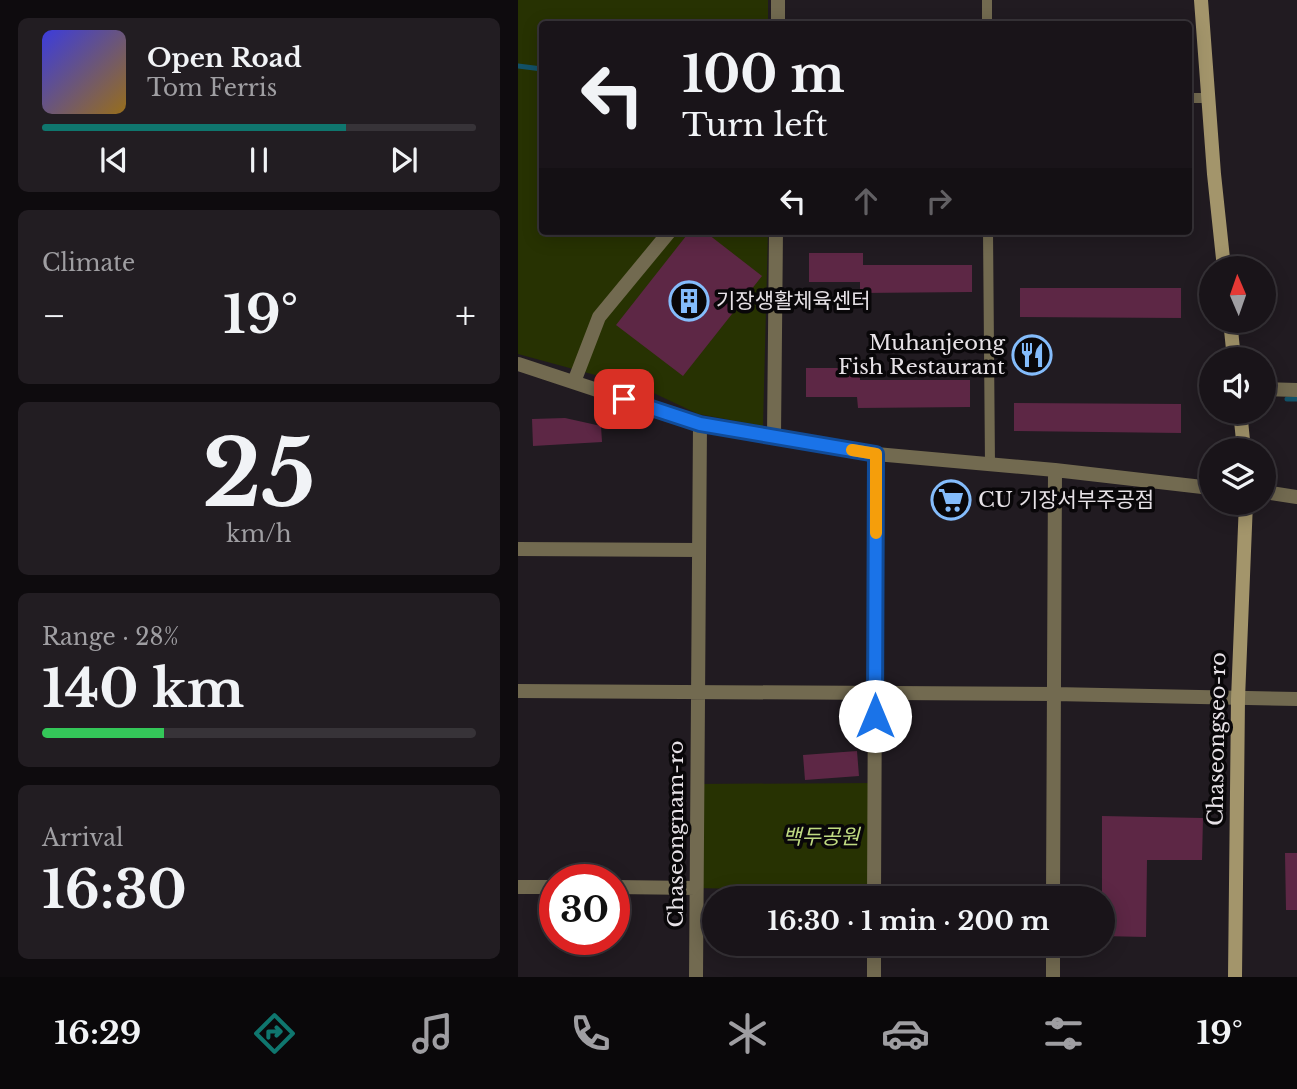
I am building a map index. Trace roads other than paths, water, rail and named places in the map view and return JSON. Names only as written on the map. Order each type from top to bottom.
[{"type":"street","points":[[778,0],[778,21]]},
{"type":"street","points":[[1202,0],[1223,256]]},
{"type":"street","points":[[574,382],[600,317],[667,235]]},
{"type":"street","points":[[774,435],[776,235]]},
{"type":"street","points":[[518,364],[700,424],[876,454],[1199,487]]},
{"type":"street","points":[[1276,389],[1297,390]]},
{"type":"street","name":"Chaseongnam-ro","points":[[695,977],[700,424]]},
{"type":"street","points":[[874,886],[876,454]]},
{"type":"street","points":[[1053,886],[1055,470]]},
{"type":"street","points":[[1276,494],[1297,498]]},
{"type":"street","name":"Chaseongseo-ro","points":[[1235,977],[1238,699],[1246,515]]},
{"type":"street","points":[[518,549],[699,550]]},
{"type":"street","points":[[518,691],[1054,694],[1297,699]]},
{"type":"street","points":[[518,887],[539,887]]},
{"type":"street","points":[[630,887],[696,888]]},
{"type":"street","points":[[874,956],[874,977]]},
{"type":"street","points":[[1053,956],[1053,977]]},
{"type":"lane","points":[[987,0],[987,21]]},
{"type":"lane","points":[[1192,98],[1208,98]]},
{"type":"lane","points":[[988,235],[990,465]]},
{"type":"waterway","points":[[518,66],[539,69]]},
{"type":"waterway","points":[[1287,399],[1297,399]]},
{"type":"place","name":"기장생활체육센터","points":[[689,301]]},
{"type":"place","name":"Muhanjeong Fish Restaurant","points":[[1032,355]]},
{"type":"place","name":"CU 기장서부주공점","points":[[951,500]]},
{"type":"park label","name":"백두공원","points":[[821,837]]}]
